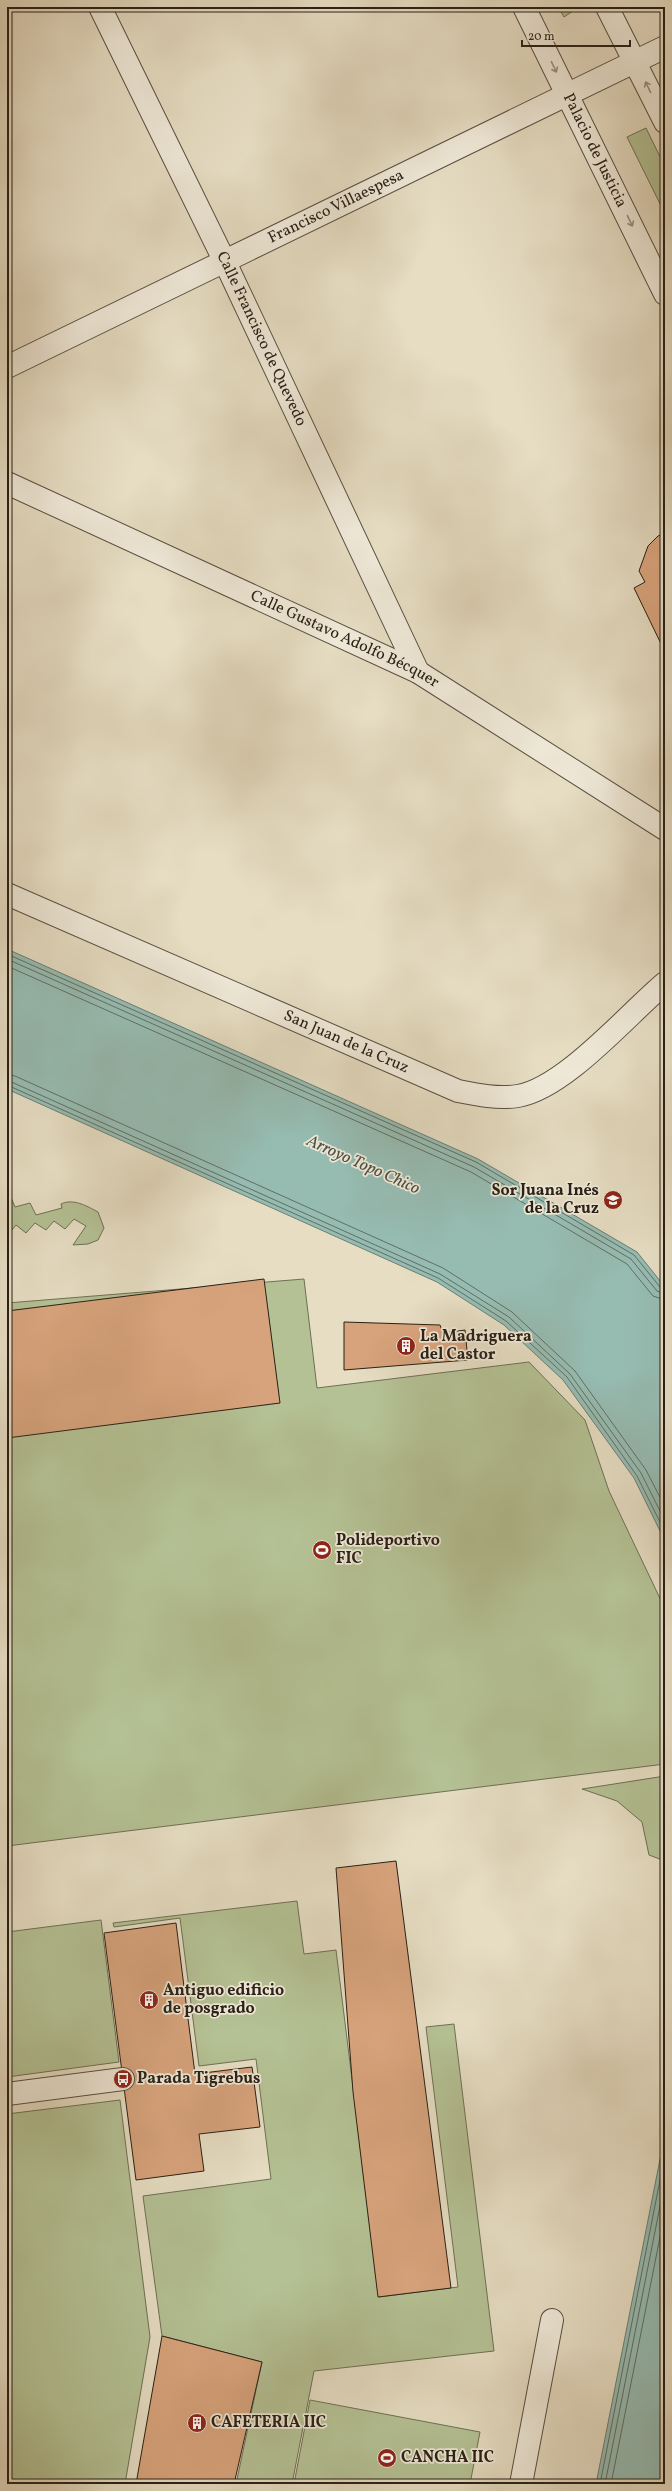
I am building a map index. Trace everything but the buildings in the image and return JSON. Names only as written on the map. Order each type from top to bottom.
[{"type":"street","name":"Calle Francisco de Quevedo","points":[[100,7],[225,262],[418,672]]},
{"type":"street","name":"Palacio de Justicia","points":[[524,7],[665,294]]},
{"type":"street","points":[[607,7],[665,122]]},
{"type":"street","name":"Francisco Villaespesa","points":[[7,367],[568,96],[665,47]]},
{"type":"street","name":"Calle Gustavo Adolfo Bécquer","points":[[7,483],[418,672],[665,829]]},
{"type":"street","name":"San Juan de la Cruz","points":[[7,894],[458,1091],[490,1097],[520,1096],[548,1084],[583,1058],[665,982]]},
{"type":"street","points":[[7,2094],[123,2079]]},
{"type":"street","points":[[521,2484],[552,2320]]},
{"type":"green space","points":[[558,7],[579,7],[564,17]]},
{"type":"green space","points":[[646,128],[665,167],[665,214],[627,137]]},
{"type":"green space","points":[[7,1195],[10,1195],[15,1207],[30,1203],[36,1215],[62,1208],[61,1204],[66,1202],[75,1202],[98,1212],[104,1228],[98,1240],[88,1244],[73,1245],[86,1226],[74,1219],[65,1229],[54,1221],[46,1230],[35,1223],[26,1233],[16,1225],[7,1236]]},
{"type":"green space","name":"Polideportivo FIC","points":[[304,1279],[317,1388],[529,1362],[585,1420],[609,1491],[665,1609],[665,1764],[7,1846],[7,1303]]},
{"type":"green space","points":[[665,1776],[665,1861],[649,1855],[642,1822],[617,1801],[582,1789]]},
{"type":"green space","points":[[297,1901],[304,1954],[336,1950],[379,2297],[458,2287],[426,2027],[454,2024],[494,2351],[314,2371],[292,2484],[236,2484],[262,2362],[162,2336],[143,2196],[271,2179],[256,2059],[199,2066],[180,1918],[114,1927],[113,1923]]},
{"type":"green space","points":[[101,1920],[119,2062],[7,2077],[7,1932]]},
{"type":"green space","points":[[120,2100],[150,2337],[125,2484],[7,2484],[7,2114]]},
{"type":"green space","name":"CANCHA IIC","points":[[310,2400],[480,2432],[470,2484],[294,2484]]},
{"type":"water","name":"Arroyo Topo Chico","points":[[7,949],[478,1159],[637,1252],[665,1287],[665,1541],[634,1478],[563,1380],[504,1325],[437,1282],[7,1089]]},
{"type":"water","points":[[665,2134],[665,2484],[596,2484]]},
{"type":"place","name":"Sor Juana Inés de la Cruz","points":[[613,1200]]},
{"type":"place","name":"La Madriguera del Castor","points":[[406,1346]]},
{"type":"place","name":"Polideportivo FIC","points":[[322,1550]]},
{"type":"place","name":"Antiguo edificio de posgrado","points":[[149,2000]]},
{"type":"place","name":"Parada Tigrebus","points":[[123,2079]]},
{"type":"place","name":"CAFETERIA IIC","points":[[197,2423]]},
{"type":"place","name":"CANCHA IIC","points":[[387,2458]]}]
